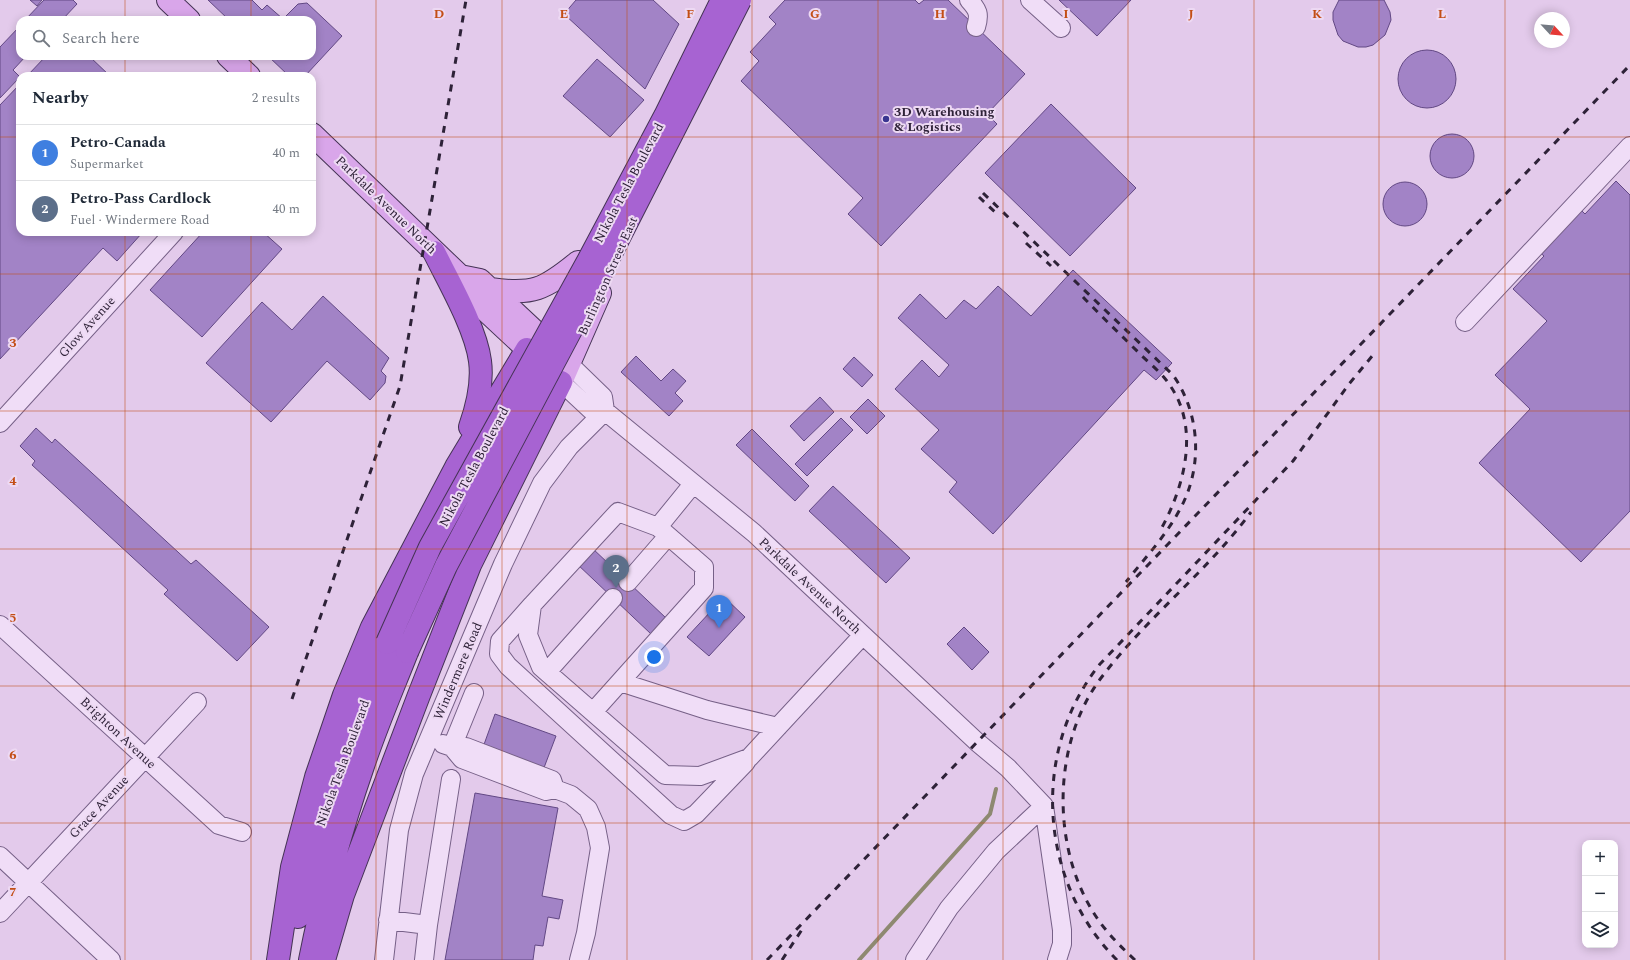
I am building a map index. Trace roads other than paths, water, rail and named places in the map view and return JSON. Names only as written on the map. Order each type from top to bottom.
[{"type":"highway","name":"Nikola Tesla Boulevard","points":[[290,960],[301,901],[318,835],[347,750],[387,643],[430,547],[592,254],[665,116],[722,0]]},
{"type":"highway","name":"Nikola Tesla Boulevard","points":[[310,960],[321,905],[338,841],[363,764],[407,652],[446,566],[598,279],[740,0]]},
{"type":"highway","points":[[434,252],[458,300],[473,337],[480,361],[480,388],[471,426],[456,467]]},
{"type":"highway","points":[[278,960],[292,867],[316,777],[344,695],[372,627],[456,467],[486,414],[532,340]]},
{"type":"highway","points":[[517,468],[548,356]]},
{"type":"highway","points":[[324,960],[343,895],[470,565],[565,373]]},
{"type":"main road","points":[[168,0],[185,16]]},
{"type":"main road","name":"Burlington Street East","points":[[565,373],[636,214],[646,167],[728,0]]},
{"type":"main road","points":[[232,60],[245,72]]},
{"type":"main road","name":"Parkdale Avenue North","points":[[316,138],[460,276],[468,294],[532,340]]},
{"type":"main road","name":"Burlington Street East","points":[[532,340],[614,203],[646,167]]},
{"type":"main road","points":[[548,356],[592,260],[614,203]]},
{"type":"main road","points":[[490,289],[527,292],[543,288],[556,280],[578,262]]},
{"type":"main road","name":"Parkdale Avenue North","points":[[460,276],[480,280],[490,289],[532,340],[565,373]]},
{"type":"street","points":[[969,0],[978,11],[979,17],[976,27]]},
{"type":"street","points":[[1030,0],[1061,28]]},
{"type":"street","points":[[1465,322],[1630,146]]},
{"type":"street","name":"Glow Avenue","points":[[0,423],[170,236]]},
{"type":"street","name":"Parkdale Avenue North","points":[[565,373],[591,410],[605,411],[754,533],[976,742],[1008,768],[1044,806]]},
{"type":"street","name":"Windermere Road","points":[[384,960],[399,830],[414,774],[503,564],[542,483],[569,447],[605,411]]},
{"type":"street","points":[[628,582],[663,532],[693,484]]},
{"type":"street","points":[[593,712],[704,588],[704,567],[663,532],[618,512],[500,641],[499,654],[508,666],[671,815],[684,821],[696,814],[863,635]]},
{"type":"street","points":[[547,672],[613,598]]},
{"type":"street","points":[[532,605],[528,635],[541,667],[664,775],[700,776],[749,758]]},
{"type":"street","name":"Brighton Avenue","points":[[0,625],[219,825],[242,832]]},
{"type":"street","points":[[620,682],[707,710],[778,727]]},
{"type":"street","points":[[452,747],[474,693]]},
{"type":"street","name":"Grace Avenue","points":[[0,913],[28,881],[197,702]]},
{"type":"street","points":[[429,739],[452,747],[466,747],[552,780],[555,789],[571,796],[588,809],[596,827],[600,848],[586,933],[579,960]]},
{"type":"street","points":[[424,960],[428,925],[451,779]]},
{"type":"street","points":[[915,960],[949,908],[996,851],[1044,806]]},
{"type":"street","points":[[1044,806],[1062,930],[1062,944],[1057,960]]},
{"type":"street","points":[[0,856],[111,960]]},
{"type":"street","points":[[388,920],[428,925]]},
{"type":"waterway","points":[[859,960],[990,814],[996,789]]},
{"type":"railway","points":[[292,699],[400,386],[466,0]]},
{"type":"railway","points":[[767,960],[1630,65]]},
{"type":"railway","points":[[983,193],[1173,375],[1189,407],[1194,425],[1196,442],[1192,478],[1187,495],[1167,530],[1126,582]]},
{"type":"railway","points":[[979,197],[995,212]]},
{"type":"railway","points":[[1026,243],[1051,266]]},
{"type":"railway","points":[[1083,297],[1162,376],[1169,384],[1179,401],[1187,439],[1186,458],[1176,496],[1160,531]]},
{"type":"railway","points":[[1117,960],[1091,928],[1072,893],[1059,855],[1053,815],[1054,775],[1062,736],[1077,698],[1100,664],[1293,461],[1349,384],[1373,355]]},
{"type":"railway","points":[[1135,960],[1114,939],[1095,915],[1081,888],[1070,858],[1065,827],[1063,795],[1066,764],[1073,733],[1085,704],[1101,678],[1137,635],[1234,534],[1251,512]]},
{"type":"railway","points":[[782,960],[803,928]]},
{"type":"place","name":"3D Warehousing & Logistics","points":[[886,119]]},
{"type":"place","name":"Petro-Pass Cardlock","points":[[616,588]]},
{"type":"place","name":"Petro-Canada","points":[[719,628]]}]
